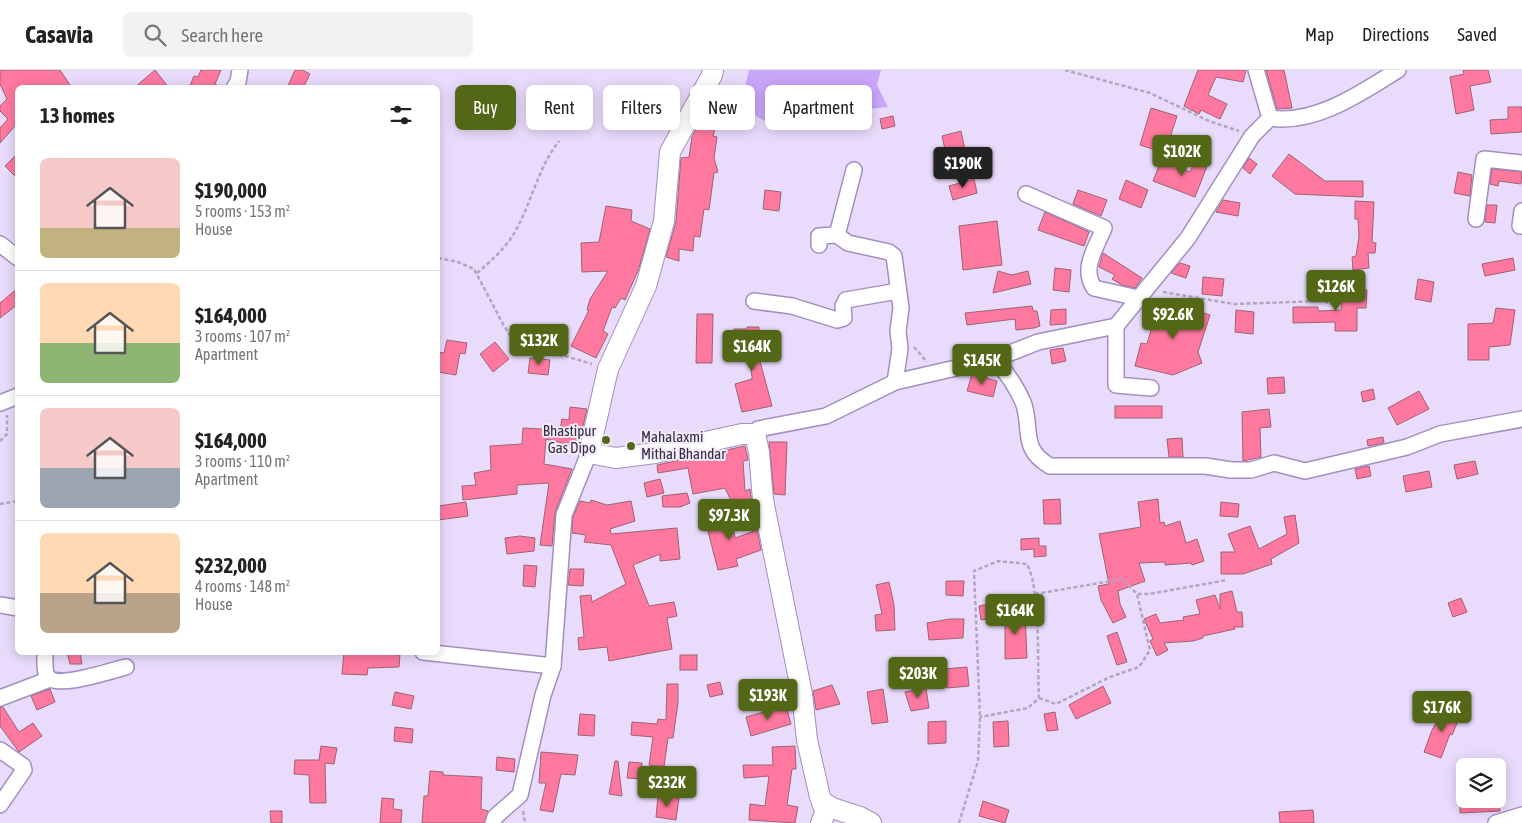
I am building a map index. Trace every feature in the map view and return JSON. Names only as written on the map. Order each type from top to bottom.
[{"type":"street","points":[[236,85],[240,70]]},
{"type":"street","points":[[493,823],[496,817],[520,795],[542,695],[554,666],[564,515],[590,453],[608,369],[646,286],[664,221],[670,152],[713,70]]},
{"type":"street","points":[[1256,70],[1270,118]]},
{"type":"street","points":[[1270,118],[1287,121],[1338,105],[1398,70]]},
{"type":"street","points":[[754,434],[758,429],[826,416],[895,382],[995,359],[1038,342],[1116,326],[1188,238],[1252,136],[1270,118]]},
{"type":"street","points":[[1476,219],[1484,159],[1522,163]]},
{"type":"street","points":[[837,235],[854,170]]},
{"type":"street","points":[[1026,194],[1104,228],[1088,266],[1088,279],[1094,288],[1143,293]]},
{"type":"street","points":[[1522,211],[1520,226],[1522,226]]},
{"type":"street","points":[[819,245],[819,236],[837,235],[848,244],[889,252],[894,256],[901,308],[898,331],[900,349],[895,382]]},
{"type":"street","points":[[0,244],[15,256]]},
{"type":"street","points":[[754,301],[792,306],[837,320],[844,318],[843,306],[846,300],[898,291]]},
{"type":"street","points":[[1116,326],[1116,385],[1151,388]]},
{"type":"street","points":[[995,359],[1008,374],[1024,403],[1028,440],[1038,459],[1050,466],[1205,466],[1231,470],[1251,470],[1274,463],[1305,471],[1407,447],[1440,434],[1522,419]]},
{"type":"street","points":[[0,403],[15,397]]},
{"type":"street","points":[[590,453],[616,458],[655,453],[742,434],[754,434]]},
{"type":"street","points":[[754,434],[759,452],[763,500],[802,694],[806,740],[825,814],[871,823]]},
{"type":"street","points":[[0,605],[15,608]]},
{"type":"street","points":[[440,654],[554,666]]},
{"type":"street","points":[[45,655],[47,675],[50,679]]},
{"type":"street","points":[[0,698],[50,679],[69,682],[126,667]]},
{"type":"street","points":[[0,750],[24,766],[24,770],[0,805]]},
{"type":"street","points":[[1496,823],[1522,815]]},
{"type":"path","points":[[1066,70],[1150,94],[1209,120],[1252,136]]},
{"type":"path","points":[[477,273],[491,262],[515,232],[534,184],[550,154],[560,141]]},
{"type":"path","points":[[440,258],[458,262],[474,269],[503,324],[516,344],[534,354],[565,356],[608,369]]},
{"type":"path","points":[[1143,293],[1234,304],[1322,302],[1335,304]]},
{"type":"path","points":[[898,331],[931,366],[934,374]]},
{"type":"path","points":[[0,441],[7,434],[6,418],[11,403],[15,398]]},
{"type":"path","points":[[0,504],[15,502]]},
{"type":"path","points":[[959,823],[969,797],[978,761],[980,717],[974,571],[998,561],[1027,564],[1032,574],[1035,594],[1039,698],[1028,708],[980,717]]},
{"type":"path","points":[[1035,594],[1123,579],[1137,594],[1150,650],[1139,667],[1110,677],[1056,704],[1039,698]]},
{"type":"path","points":[[1137,594],[1150,594],[1227,580]]},
{"type":"shaded area","points":[[749,70],[881,70],[877,85],[888,107],[872,109],[872,85],[765,85],[765,122],[755,115],[755,85],[746,85]]},
{"type":"building","points":[[0,70],[60,70],[70,85],[15,85],[15,126],[0,143],[0,128],[8,119],[0,111],[0,106],[7,99],[0,84]]},
{"type":"building","points":[[155,70],[167,85],[138,85]]},
{"type":"building","points":[[201,70],[221,70],[215,84],[217,85],[190,85],[194,76],[198,77]]},
{"type":"building","points":[[295,70],[302,70],[310,74],[304,85],[288,85]]},
{"type":"building","points":[[1198,70],[1246,70],[1243,82],[1216,77],[1208,95],[1227,104],[1220,119],[1201,110],[1199,114],[1184,106]]},
{"type":"building","points":[[1266,70],[1284,70],[1292,108],[1277,109]]},
{"type":"building","points":[[1463,70],[1488,70],[1491,82],[1470,86],[1474,110],[1456,114],[1450,77],[1464,74]]},
{"type":"building","points":[[1508,107],[1522,107],[1522,132],[1491,134],[1490,120],[1508,119]]},
{"type":"building","points":[[1151,108],[1177,116],[1165,153],[1140,145]]},
{"type":"building","points":[[893,116],[895,126],[882,129],[880,119]]},
{"type":"building","points":[[696,130],[715,130],[713,136],[717,137],[714,158],[718,172],[714,173],[709,210],[704,209],[700,237],[694,236],[693,251],[679,249],[679,261],[666,257],[676,222],[681,158],[689,157],[692,137]]},
{"type":"building","points":[[961,131],[965,150],[946,154],[942,136]]},
{"type":"building","points":[[1289,154],[1325,181],[1363,181],[1363,197],[1295,194],[1272,176]]},
{"type":"building","points":[[15,156],[15,176],[5,166]]},
{"type":"building","points":[[1198,156],[1209,161],[1195,197],[1153,181],[1161,161],[1190,172]]},
{"type":"building","points":[[1249,158],[1257,164],[1250,174],[1243,168]]},
{"type":"building","points":[[1492,169],[1522,172],[1521,184],[1499,181],[1498,186],[1490,184]]},
{"type":"building","points":[[1458,172],[1472,175],[1470,196],[1454,193]]},
{"type":"building","points":[[974,179],[977,193],[953,200],[949,186]]},
{"type":"building","points":[[1126,180],[1148,190],[1141,208],[1119,199]]},
{"type":"building","points":[[765,190],[781,192],[779,211],[763,209]]},
{"type":"building","points":[[1078,190],[1107,200],[1101,216],[1073,204]]},
{"type":"building","points":[[1223,200],[1240,203],[1238,216],[1216,212]]},
{"type":"building","points":[[1355,201],[1374,202],[1372,242],[1376,243],[1375,253],[1368,253],[1369,268],[1353,270],[1352,257],[1356,256],[1359,236],[1358,219],[1355,219]]},
{"type":"building","points":[[1487,205],[1497,205],[1495,223],[1485,222]]},
{"type":"building","points":[[606,206],[632,210],[631,221],[650,229],[638,271],[625,300],[621,298],[615,308],[612,307],[603,331],[608,334],[596,358],[571,346],[589,310],[587,310],[590,299],[608,271],[582,272],[581,243],[599,242]]},
{"type":"building","points":[[1045,212],[1089,232],[1084,246],[1038,230]]},
{"type":"building","points":[[997,221],[1002,265],[963,270],[959,226]]},
{"type":"building","points":[[1103,253],[1142,278],[1135,288],[1122,285],[1112,279],[1115,275],[1099,267]]},
{"type":"building","points":[[1513,258],[1515,270],[1485,276],[1482,264]]},
{"type":"building","points":[[1180,263],[1190,266],[1186,278],[1171,273]]},
{"type":"building","points":[[1055,268],[1071,270],[1069,292],[1053,290]]},
{"type":"building","points":[[998,271],[1012,275],[1028,271],[1031,284],[993,293]]},
{"type":"building","points":[[1203,277],[1224,279],[1222,296],[1202,294]]},
{"type":"building","points":[[1418,279],[1434,282],[1431,302],[1415,299]]},
{"type":"building","points":[[1342,289],[1367,290],[1366,308],[1357,308],[1357,331],[1335,331],[1335,322],[1293,323],[1293,307],[1318,307],[1318,311],[1341,310]]},
{"type":"building","points":[[15,290],[15,306],[0,318],[0,303]]},
{"type":"building","points":[[1160,299],[1210,315],[1198,352],[1202,363],[1173,375],[1135,366],[1141,343],[1147,344]]},
{"type":"building","points":[[1032,306],[1033,311],[1037,311],[1040,326],[1034,328],[1016,330],[1015,319],[967,325],[965,313]]},
{"type":"building","points":[[1496,308],[1515,310],[1510,345],[1489,347],[1489,360],[1468,360],[1468,324],[1493,323]]},
{"type":"building","points":[[1066,309],[1066,324],[1050,325],[1051,310]]},
{"type":"building","points":[[1236,310],[1254,312],[1253,334],[1235,332]]},
{"type":"building","points":[[697,314],[713,314],[712,363],[696,363]]},
{"type":"building","points":[[747,327],[759,327],[759,350],[757,350],[772,406],[742,412],[735,384],[752,379],[752,377],[748,349],[734,349],[734,329],[747,329]]},
{"type":"building","points":[[447,340],[467,343],[465,354],[460,353],[456,375],[440,372],[440,352],[444,353]]},
{"type":"building","points":[[495,342],[509,359],[493,372],[480,354]]},
{"type":"building","points":[[1063,348],[1066,361],[1052,364],[1050,350]]},
{"type":"building","points":[[530,358],[550,360],[548,375],[528,373]]},
{"type":"building","points":[[972,374],[997,381],[993,397],[967,391]]},
{"type":"building","points":[[1284,377],[1285,393],[1268,394],[1267,378]]},
{"type":"building","points":[[1373,389],[1375,399],[1363,402],[1361,392]]},
{"type":"building","points":[[1419,391],[1429,409],[1397,425],[1388,408]]},
{"type":"building","points":[[1115,406],[1162,406],[1162,418],[1115,418]]},
{"type":"building","points":[[570,407],[587,409],[578,447],[546,439],[544,464],[572,469],[555,512],[552,546],[540,545],[549,483],[517,485],[517,494],[463,500],[462,486],[476,485],[474,473],[491,470],[490,446],[522,444],[523,428],[560,430],[562,419],[569,420]]},
{"type":"building","points":[[1269,409],[1271,427],[1260,428],[1261,457],[1243,461],[1242,412]]},
{"type":"building","points":[[1383,437],[1384,443],[1368,446],[1367,440]]},
{"type":"building","points":[[1182,438],[1183,457],[1169,457],[1167,439]]},
{"type":"building","points":[[769,442],[787,442],[785,495],[774,494]]},
{"type":"building","points":[[745,446],[748,460],[743,461],[745,491],[750,489],[752,505],[736,511],[725,488],[693,494],[688,468],[658,473],[657,465]]},
{"type":"building","points":[[1475,461],[1478,474],[1457,479],[1454,465]]},
{"type":"building","points":[[1369,466],[1371,476],[1357,479],[1355,469]]},
{"type":"building","points":[[1429,471],[1432,487],[1406,492],[1403,476]]},
{"type":"building","points":[[660,479],[664,493],[647,497],[644,483]]},
{"type":"building","points":[[687,493],[690,503],[680,507],[663,507],[662,496]]},
{"type":"building","points":[[1060,499],[1061,524],[1044,524],[1043,500]]},
{"type":"building","points":[[1158,499],[1160,523],[1164,522],[1165,526],[1180,521],[1186,543],[1197,539],[1204,561],[1192,565],[1191,563],[1165,565],[1165,562],[1139,563],[1145,581],[1118,591],[1120,604],[1126,617],[1113,623],[1101,600],[1098,586],[1109,584],[1099,534],[1141,527],[1138,502]]},
{"type":"building","points":[[591,500],[607,505],[631,501],[635,521],[610,529],[611,534],[677,528],[680,559],[660,561],[660,554],[633,565],[649,606],[674,602],[677,616],[667,618],[672,649],[609,661],[607,647],[579,650],[578,638],[584,637],[580,596],[591,595],[592,602],[626,584],[611,545],[584,542],[586,535],[572,533],[573,517],[580,501],[590,503]]},
{"type":"building","points":[[466,502],[468,516],[440,520],[440,506]]},
{"type":"building","points":[[1221,502],[1239,504],[1238,517],[1220,516]]},
{"type":"building","points":[[730,511],[735,538],[757,530],[761,550],[736,559],[738,566],[718,570],[704,516]]},
{"type":"building","points":[[1295,515],[1299,543],[1271,559],[1272,564],[1243,574],[1221,574],[1221,552],[1235,552],[1228,534],[1250,526],[1259,549],[1287,534],[1284,517]]},
{"type":"building","points":[[520,536],[535,538],[534,551],[507,554],[505,538]]},
{"type":"building","points":[[1039,538],[1039,546],[1046,546],[1046,556],[1034,557],[1034,549],[1021,550],[1021,539]]},
{"type":"building","points":[[524,565],[537,566],[535,587],[523,586]]},
{"type":"building","points":[[570,569],[584,569],[583,586],[568,585]]},
{"type":"building","points":[[946,581],[964,581],[963,596],[946,595]]},
{"type":"building","points":[[889,582],[894,605],[895,630],[876,631],[875,615],[882,614],[876,585]]},
{"type":"building","points":[[1232,591],[1237,612],[1242,612],[1243,627],[1234,627],[1235,629],[1203,636],[1203,638],[1193,641],[1164,643],[1168,650],[1157,656],[1150,641],[1153,639],[1144,619],[1156,614],[1160,623],[1184,620],[1183,617],[1200,614],[1196,600],[1215,595],[1220,609],[1220,594]]},
{"type":"building","points":[[1461,598],[1467,612],[1453,617],[1448,603]]},
{"type":"building","points":[[996,603],[998,617],[981,620],[979,606]]},
{"type":"building","points":[[1005,613],[1025,613],[1027,658],[1005,659]]},
{"type":"building","points":[[950,619],[964,619],[963,638],[929,640],[927,623]]},
{"type":"building","points":[[1117,632],[1127,662],[1117,665],[1107,636]]},
{"type":"building","points":[[68,655],[80,655],[82,664],[70,664]]},
{"type":"building","points":[[344,655],[400,655],[399,667],[368,668],[367,675],[342,674]]},
{"type":"building","points":[[680,655],[697,655],[697,670],[680,670]]},
{"type":"building","points":[[967,667],[969,686],[947,688],[945,669]]},
{"type":"building","points":[[783,680],[789,702],[776,705],[770,683]]},
{"type":"building","points":[[720,682],[723,694],[710,697],[707,685]]},
{"type":"building","points":[[667,684],[678,684],[678,703],[673,738],[668,738],[664,767],[649,765],[653,737],[631,735],[632,722],[657,724],[658,719],[666,720]]},
{"type":"building","points":[[832,685],[840,704],[816,710],[813,691]]},
{"type":"building","points":[[1103,686],[1111,703],[1076,719],[1069,705]]},
{"type":"building","points":[[926,688],[929,708],[911,711],[905,692]]},
{"type":"building","points":[[50,689],[55,702],[37,710],[31,696]]},
{"type":"building","points":[[883,689],[888,722],[872,724],[867,692]]},
{"type":"building","points":[[395,692],[414,696],[411,709],[392,705]]},
{"type":"building","points":[[786,706],[791,724],[751,736],[746,717]]},
{"type":"building","points":[[0,707],[3,707],[19,732],[33,723],[42,736],[19,752],[0,726]]},
{"type":"building","points":[[1444,709],[1460,716],[1452,735],[1450,734],[1441,758],[1424,752],[1432,730]]},
{"type":"building","points":[[1055,712],[1058,730],[1047,731],[1044,714]]},
{"type":"building","points":[[580,714],[595,715],[594,736],[578,735]]},
{"type":"building","points":[[946,721],[946,743],[928,744],[928,722]]},
{"type":"building","points":[[1008,721],[1009,746],[994,747],[993,722]]},
{"type":"building","points":[[395,727],[413,729],[412,743],[394,741]]},
{"type":"building","points":[[321,746],[337,748],[334,764],[325,763],[326,803],[310,803],[309,775],[294,774],[295,760],[319,760]]},
{"type":"building","points":[[795,746],[796,769],[792,769],[787,805],[798,807],[795,823],[749,820],[750,804],[765,806],[769,776],[744,778],[743,765],[773,765],[772,747]]},
{"type":"building","points":[[541,752],[578,755],[575,775],[561,774],[553,812],[540,810],[546,783],[539,783]]},
{"type":"building","points":[[497,757],[515,759],[514,772],[496,770]]},
{"type":"building","points":[[615,761],[618,761],[622,796],[609,794]]},
{"type":"building","points":[[629,762],[642,763],[641,779],[627,778]]},
{"type":"building","points":[[430,771],[443,772],[443,775],[482,777],[481,809],[488,811],[484,823],[422,823],[424,796],[428,796]]},
{"type":"building","points":[[658,796],[679,798],[676,820],[656,817]]},
{"type":"building","points":[[382,798],[394,799],[393,809],[402,810],[401,823],[380,823]]},
{"type":"building","points":[[983,801],[1009,810],[1005,823],[979,816]]},
{"type":"building","points":[[1460,808],[1500,808],[1500,811],[1460,813]]},
{"type":"building","points":[[1313,810],[1314,823],[1280,823],[1279,812]]},
{"type":"building","points":[[270,811],[282,811],[282,823],[271,823]]},
{"type":"place","name":"Bhastipur Gas Dipo","points":[[606,440]]},
{"type":"place","name":"Mahalaxmi Mithai Bhandar","points":[[631,446]]}]
